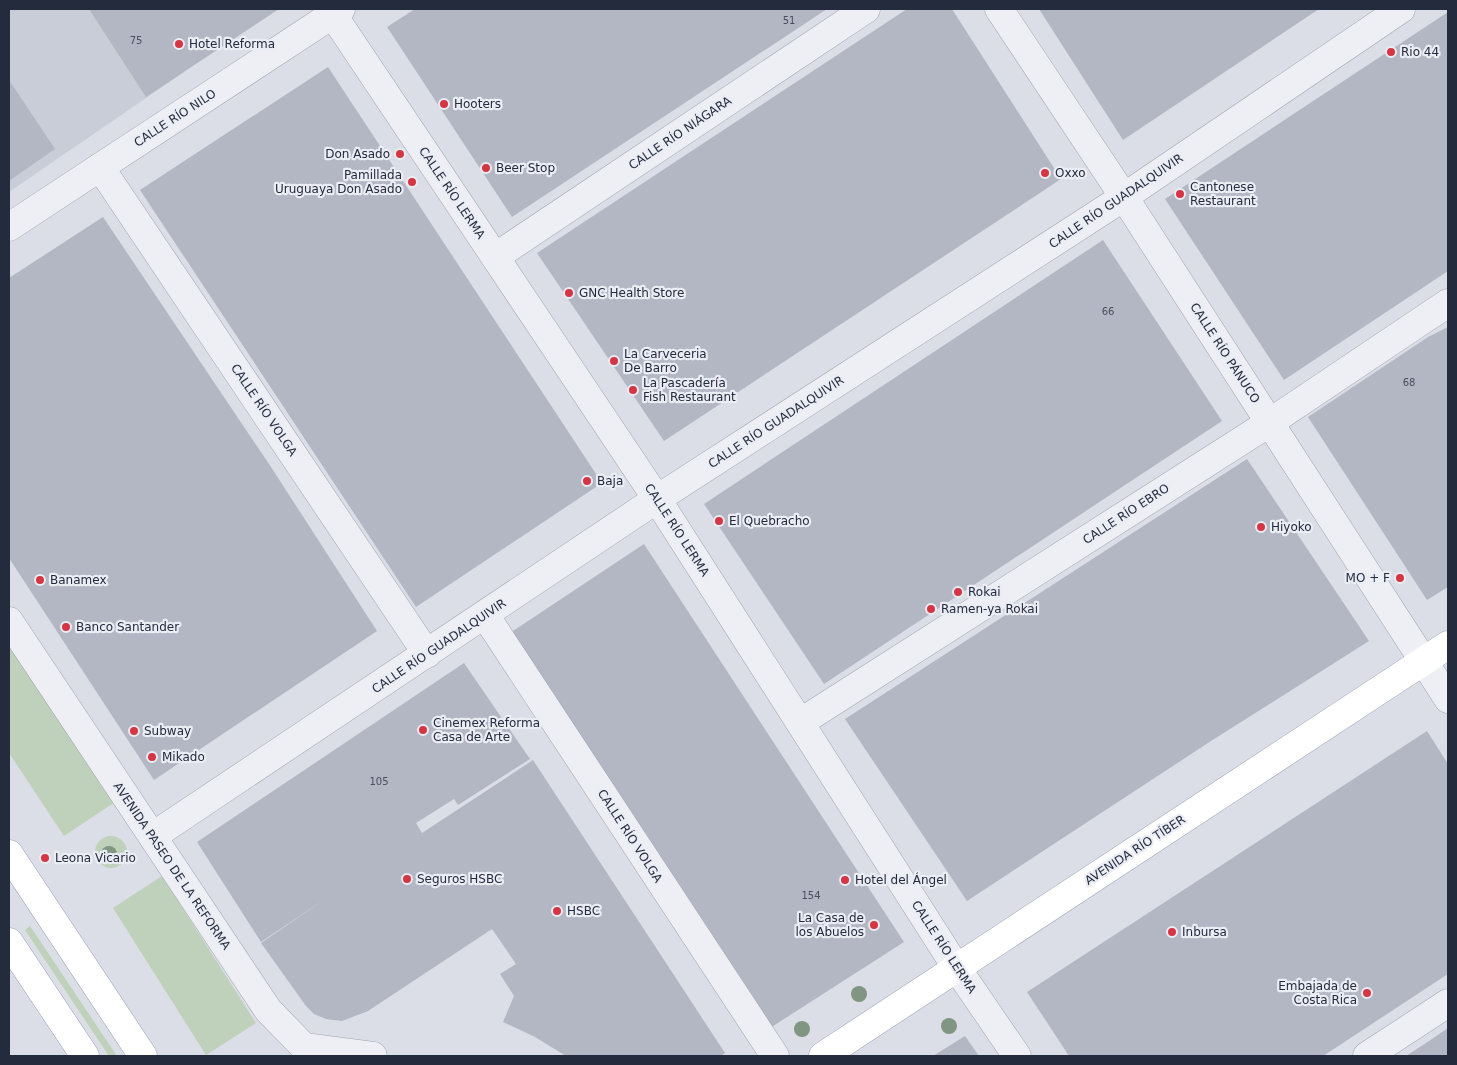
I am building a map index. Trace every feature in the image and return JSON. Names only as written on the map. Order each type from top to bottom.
[{"type":"main road","name":"AVENIDA RÍO TÍBER","points":[[830,1055],[956,967],[1448,645]]},
{"type":"main road","points":[[9,854],[143,1056]]},
{"type":"main road","points":[[9,942],[85,1056]]},
{"type":"street","name":"CALLE RÍO NIÁGARA","points":[[495,257],[866,9]]},
{"type":"street","name":"CALLE RÍO PÁNUCO","points":[[999,9],[1124,197],[1448,699]]},
{"type":"street","name":"CALLE RÍO GUADALQUIVIR","points":[[152,836],[658,499],[1124,197],[1401,9]]},
{"type":"street","name":"CALLE RÍO LERMA","points":[[334,11],[495,257],[658,499],[956,967],[1017,1056]]},
{"type":"street","name":"CALLE RÍO NILO","points":[[9,227],[334,11]]},
{"type":"street","name":"CALLE RÍO VOLGA","points":[[100,167],[427,654]]},
{"type":"street","name":"CALLE RÍO EBRO","points":[[801,722],[1269,422],[1448,303]]},
{"type":"street","name":"CALLE RÍO VOLGA","points":[[485,615],[775,1056]]},
{"type":"street","name":"AVENIDA PASEO DE LA REFORMA","points":[[9,621],[268,1010],[304,1047],[373,1056]]},
{"type":"street","points":[[1367,1056],[1448,1003]]},
{"type":"shaded area","points":[[9,9],[143,9],[184,72],[9,192]]},
{"type":"green space","points":[[9,643],[115,802],[64,836],[9,753]]},
{"type":"green space","points":[[111,836],[117,837],[122,841],[126,846],[126,858],[122,863],[117,867],[111,868],[105,867],[100,863],[96,858],[95,852],[96,846],[100,841],[105,837]]},
{"type":"green space","points":[[162,876],[256,1023],[206,1055],[113,908]]},
{"type":"green space","points":[[30,926],[117,1056],[109,1056],[25,930]]},
{"type":"building","points":[[89,9],[279,9],[146,97]]},
{"type":"building","points":[[415,9],[827,9],[512,217],[387,27]]},
{"type":"building","points":[[907,9],[952,9],[1061,179],[664,441],[537,253]]},
{"type":"building","points":[[1039,9],[1319,9],[1123,140]]},
{"type":"building","points":[[1448,12],[1448,271],[1284,380],[1165,199]]},
{"type":"building","points":[[328,67],[602,483],[416,607],[140,190]]},
{"type":"building","points":[[9,80],[55,149],[9,181]]},
{"type":"building","points":[[103,217],[271,467],[377,631],[154,780],[9,558],[9,278]]},
{"type":"building","points":[[1103,240],[1222,421],[824,684],[704,504]]},
{"type":"building","points":[[1448,327],[1448,587],[1427,600],[1308,417],[1428,337]]},
{"type":"building","points":[[1247,459],[1369,641],[1211,741],[967,901],[845,719]]},
{"type":"building","points":[[644,544],[904,942],[770,1028],[510,633]]},
{"type":"building","points":[[464,663],[530,759],[458,805],[454,799],[416,823],[422,833],[533,760],[725,1053],[721,1056],[566,1056],[535,1037],[503,1022],[514,996],[500,974],[516,964],[492,929],[368,1011],[342,1021],[326,1019],[314,1014],[306,1006],[261,943],[328,897],[261,942],[197,842]]},
{"type":"building","points":[[1427,731],[1448,764],[1448,974],[1323,1056],[1069,1056],[1027,992]]},
{"type":"building","points":[[1448,1028],[1448,1056],[1406,1056],[1429,1041]]},
{"type":"building","points":[[965,1036],[979,1056],[933,1056]]},
{"type":"place","name":"Hotel Reforma","points":[[179,44]]},
{"type":"place","name":"Rio 44","points":[[1391,52]]},
{"type":"place","name":"Hooters","points":[[444,104]]},
{"type":"place","name":"Don Asado","points":[[400,154]]},
{"type":"place","name":"Beer Stop","points":[[486,168]]},
{"type":"place","name":"Oxxo","points":[[1045,173]]},
{"type":"place","name":"Pamillada Uruguaya Don Asado","points":[[412,182]]},
{"type":"place","name":"Cantonese Restaurant","points":[[1180,194]]},
{"type":"place","name":"GNC Health Store","points":[[569,293]]},
{"type":"place","name":"La Carveceria De Barro","points":[[614,361]]},
{"type":"place","name":"La Pascadería Fish Restaurant","points":[[633,390]]},
{"type":"place","name":"Baja","points":[[587,481]]},
{"type":"place","name":"El Quebracho","points":[[719,521]]},
{"type":"place","name":"Hiyoko","points":[[1261,527]]},
{"type":"place","name":"MO + F","points":[[1400,578]]},
{"type":"place","name":"Banamex","points":[[40,580]]},
{"type":"place","name":"Rokai","points":[[958,592]]},
{"type":"place","name":"Ramen-ya Rokai","points":[[931,609]]},
{"type":"place","name":"Banco Santander","points":[[66,627]]},
{"type":"place","name":"Cinemex Reforma Casa de Arte","points":[[423,730]]},
{"type":"place","name":"Subway","points":[[134,731]]},
{"type":"place","name":"Mikado","points":[[152,757]]},
{"type":"place","name":"Leona Vicario","points":[[45,858]]},
{"type":"place","name":"Seguros HSBC","points":[[407,879]]},
{"type":"place","name":"Hotel del Ángel","points":[[845,880]]},
{"type":"place","name":"HSBC","points":[[557,911]]},
{"type":"place","name":"La Casa de los Abuelos","points":[[874,925]]},
{"type":"place","name":"Inbursa","points":[[1172,932]]},
{"type":"place","name":"Embajada de Costa Rica","points":[[1367,993]]}]
